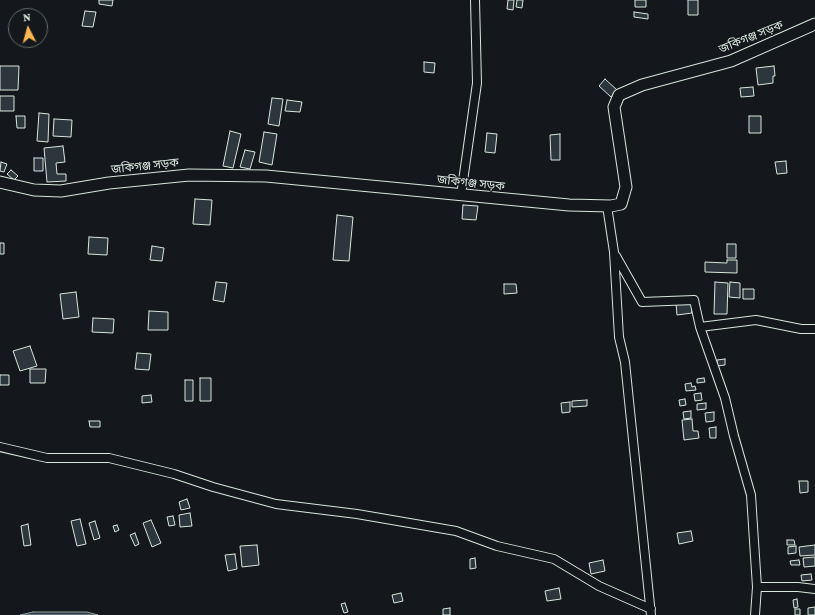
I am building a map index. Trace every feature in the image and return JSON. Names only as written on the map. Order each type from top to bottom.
[{"type":"main road","name":"জকিগঞ্জ সড়ক","points":[[0,182],[34,190],[61,192],[109,183],[189,174],[266,176],[569,205],[609,206],[621,204],[626,187],[614,107],[619,95],[642,85],[731,60],[815,24]]},
{"type":"street","points":[[461,195],[477,82],[475,0]]},
{"type":"street","points":[[609,206],[616,259],[642,302],[694,300],[700,327],[725,398],[734,436],[751,494],[757,587],[755,615]]},
{"type":"street","points":[[609,206],[614,252],[619,337],[625,362],[651,612]]},
{"type":"street","points":[[700,327],[756,320],[801,329],[815,329]]},
{"type":"street","points":[[0,447],[47,458],[109,458],[174,474],[213,487],[276,504],[357,514],[456,531],[497,546],[554,559],[599,586],[651,612]]},
{"type":"street","points":[[757,587],[798,587],[815,589]]},
{"type":"water","points":[[33,612],[87,612],[98,615],[20,615]]},
{"type":"building","points":[[99,0],[113,0],[112,6],[99,4]]},
{"type":"building","points":[[508,0],[514,0],[513,10],[507,9]]},
{"type":"building","points":[[517,0],[523,0],[522,8],[516,7]]},
{"type":"building","points":[[635,0],[646,0],[646,7],[635,7]]},
{"type":"building","points":[[688,0],[698,0],[698,15],[688,15]]},
{"type":"building","points":[[85,11],[96,12],[93,27],[82,26]]},
{"type":"building","points":[[634,12],[648,14],[648,19],[634,17]]},
{"type":"building","points":[[424,62],[435,63],[434,73],[424,72]]},
{"type":"building","points":[[0,66],[19,66],[18,90],[0,90]]},
{"type":"building","points":[[774,66],[775,76],[773,76],[773,83],[758,85],[756,68]]},
{"type":"building","points":[[605,79],[617,90],[611,97],[599,86]]},
{"type":"building","points":[[753,87],[754,96],[741,97],[740,88]]},
{"type":"building","points":[[0,96],[14,96],[14,111],[0,111]]},
{"type":"building","points":[[272,98],[283,99],[279,126],[268,124]]},
{"type":"building","points":[[287,100],[302,102],[300,112],[285,111]]},
{"type":"building","points":[[39,113],[49,114],[48,142],[37,141]]},
{"type":"building","points":[[16,116],[25,116],[25,128],[17,128]]},
{"type":"building","points":[[749,116],[761,116],[761,133],[749,133]]},
{"type":"building","points":[[54,119],[72,120],[71,137],[53,136]]},
{"type":"building","points":[[230,131],[241,134],[233,168],[223,166]]},
{"type":"building","points":[[264,132],[277,134],[272,165],[259,162]]},
{"type":"building","points":[[487,133],[497,134],[495,153],[485,152]]},
{"type":"building","points":[[560,134],[560,160],[551,160],[550,135]]},
{"type":"building","points":[[63,146],[65,162],[56,163],[57,174],[66,174],[66,181],[47,182],[44,148]]},
{"type":"building","points":[[245,150],[255,152],[250,169],[240,167]]},
{"type":"building","points":[[34,158],[43,158],[43,171],[34,171]]},
{"type":"building","points":[[786,161],[787,173],[777,174],[775,162]]},
{"type":"building","points":[[1,162],[7,164],[4,172],[0,171]]},
{"type":"building","points":[[11,170],[18,176],[14,180],[7,174]]},
{"type":"building","points":[[195,199],[212,200],[210,225],[193,224]]},
{"type":"building","points":[[463,205],[478,206],[476,220],[462,219]]},
{"type":"building","points":[[337,215],[353,217],[349,261],[333,260]]},
{"type":"building","points":[[89,237],[108,238],[107,255],[88,254]]},
{"type":"building","points":[[0,243],[4,243],[4,254],[0,254]]},
{"type":"building","points":[[727,244],[736,244],[736,258],[727,258]]},
{"type":"building","points":[[152,246],[164,248],[162,261],[150,260]]},
{"type":"building","points":[[727,260],[737,260],[737,273],[705,272],[705,262],[727,263]]},
{"type":"building","points":[[216,282],[227,283],[224,302],[213,300]]},
{"type":"building","points":[[715,282],[728,283],[727,314],[714,314]]},
{"type":"building","points":[[730,282],[740,283],[740,298],[729,297]]},
{"type":"building","points":[[504,284],[516,284],[517,293],[504,294]]},
{"type":"building","points":[[743,289],[754,289],[754,299],[743,299]]},
{"type":"building","points":[[76,292],[79,317],[63,319],[60,294]]},
{"type":"building","points":[[691,301],[692,313],[677,315],[676,303]]},
{"type":"building","points":[[149,311],[168,312],[168,330],[148,330]]},
{"type":"building","points":[[93,318],[114,319],[113,333],[92,332]]},
{"type":"building","points":[[30,346],[37,366],[20,371],[13,351]]},
{"type":"building","points":[[137,353],[151,354],[149,370],[135,369]]},
{"type":"building","points":[[725,359],[725,365],[717,366],[717,360]]},
{"type":"building","points":[[30,369],[46,369],[45,383],[30,383]]},
{"type":"building","points":[[0,375],[9,375],[9,385],[0,385]]},
{"type":"building","points":[[200,378],[211,378],[211,401],[200,401]]},
{"type":"building","points":[[704,378],[705,382],[697,383],[697,379]]},
{"type":"building","points":[[185,380],[193,380],[193,401],[185,401]]},
{"type":"building","points":[[691,383],[692,387],[695,386],[696,390],[686,391],[685,384]]},
{"type":"building","points":[[701,393],[702,400],[695,401],[694,394]]},
{"type":"building","points":[[151,395],[152,402],[142,403],[142,396]]},
{"type":"building","points":[[685,399],[686,405],[680,406],[679,400]]},
{"type":"building","points":[[587,400],[587,406],[572,407],[572,401]]},
{"type":"building","points":[[570,402],[570,412],[562,413],[561,403]]},
{"type":"building","points":[[706,403],[706,409],[697,410],[697,404]]},
{"type":"building","points":[[691,411],[691,418],[684,419],[683,412]]},
{"type":"building","points":[[714,412],[714,421],[706,422],[705,413]]},
{"type":"building","points":[[692,419],[693,431],[698,431],[699,438],[684,440],[682,420]]},
{"type":"building","points":[[89,421],[100,421],[100,427],[90,427]]},
{"type":"building","points":[[716,427],[716,438],[710,438],[709,428]]},
{"type":"building","points":[[799,481],[808,481],[808,492],[800,493]]},
{"type":"building","points":[[187,499],[190,508],[181,510],[179,502]]},
{"type":"building","points":[[190,513],[192,526],[180,527],[179,515]]},
{"type":"building","points":[[173,516],[175,525],[169,526],[167,517]]},
{"type":"building","points":[[80,519],[86,544],[77,546],[71,521]]},
{"type":"building","points":[[151,520],[161,543],[152,547],[143,523]]},
{"type":"building","points":[[95,521],[100,538],[94,540],[89,523]]},
{"type":"building","points":[[28,524],[31,545],[24,546],[21,526]]},
{"type":"building","points":[[117,525],[119,530],[115,532],[113,526]]},
{"type":"building","points":[[691,531],[693,541],[679,544],[677,533]]},
{"type":"building","points":[[135,533],[139,544],[135,546],[130,535]]},
{"type":"building","points":[[787,540],[794,540],[795,545],[787,545]]},
{"type":"building","points":[[257,545],[259,565],[242,567],[240,546]]},
{"type":"building","points":[[815,545],[815,555],[800,556],[799,547]]},
{"type":"building","points":[[796,546],[796,553],[788,554],[788,547]]},
{"type":"building","points":[[235,554],[237,569],[228,571],[225,555]]},
{"type":"building","points":[[815,557],[815,566],[804,567],[803,558]]},
{"type":"building","points":[[475,558],[476,568],[470,569],[470,559]]},
{"type":"building","points":[[603,560],[605,571],[591,574],[589,563]]},
{"type":"building","points":[[799,560],[800,565],[791,565],[790,561]]},
{"type":"building","points":[[811,574],[812,580],[802,581],[801,575]]},
{"type":"building","points":[[559,588],[561,599],[547,601],[545,591]]},
{"type":"building","points":[[401,593],[403,601],[394,603],[392,595]]},
{"type":"building","points":[[797,599],[798,607],[794,608],[793,600]]},
{"type":"building","points":[[345,603],[348,612],[344,613],[341,604]]},
{"type":"building","points":[[815,607],[815,615],[808,615],[808,608]]},
{"type":"building","points":[[450,608],[450,615],[443,615],[443,609]]},
{"type":"building","points":[[795,609],[800,609],[800,615],[795,615]]}]
